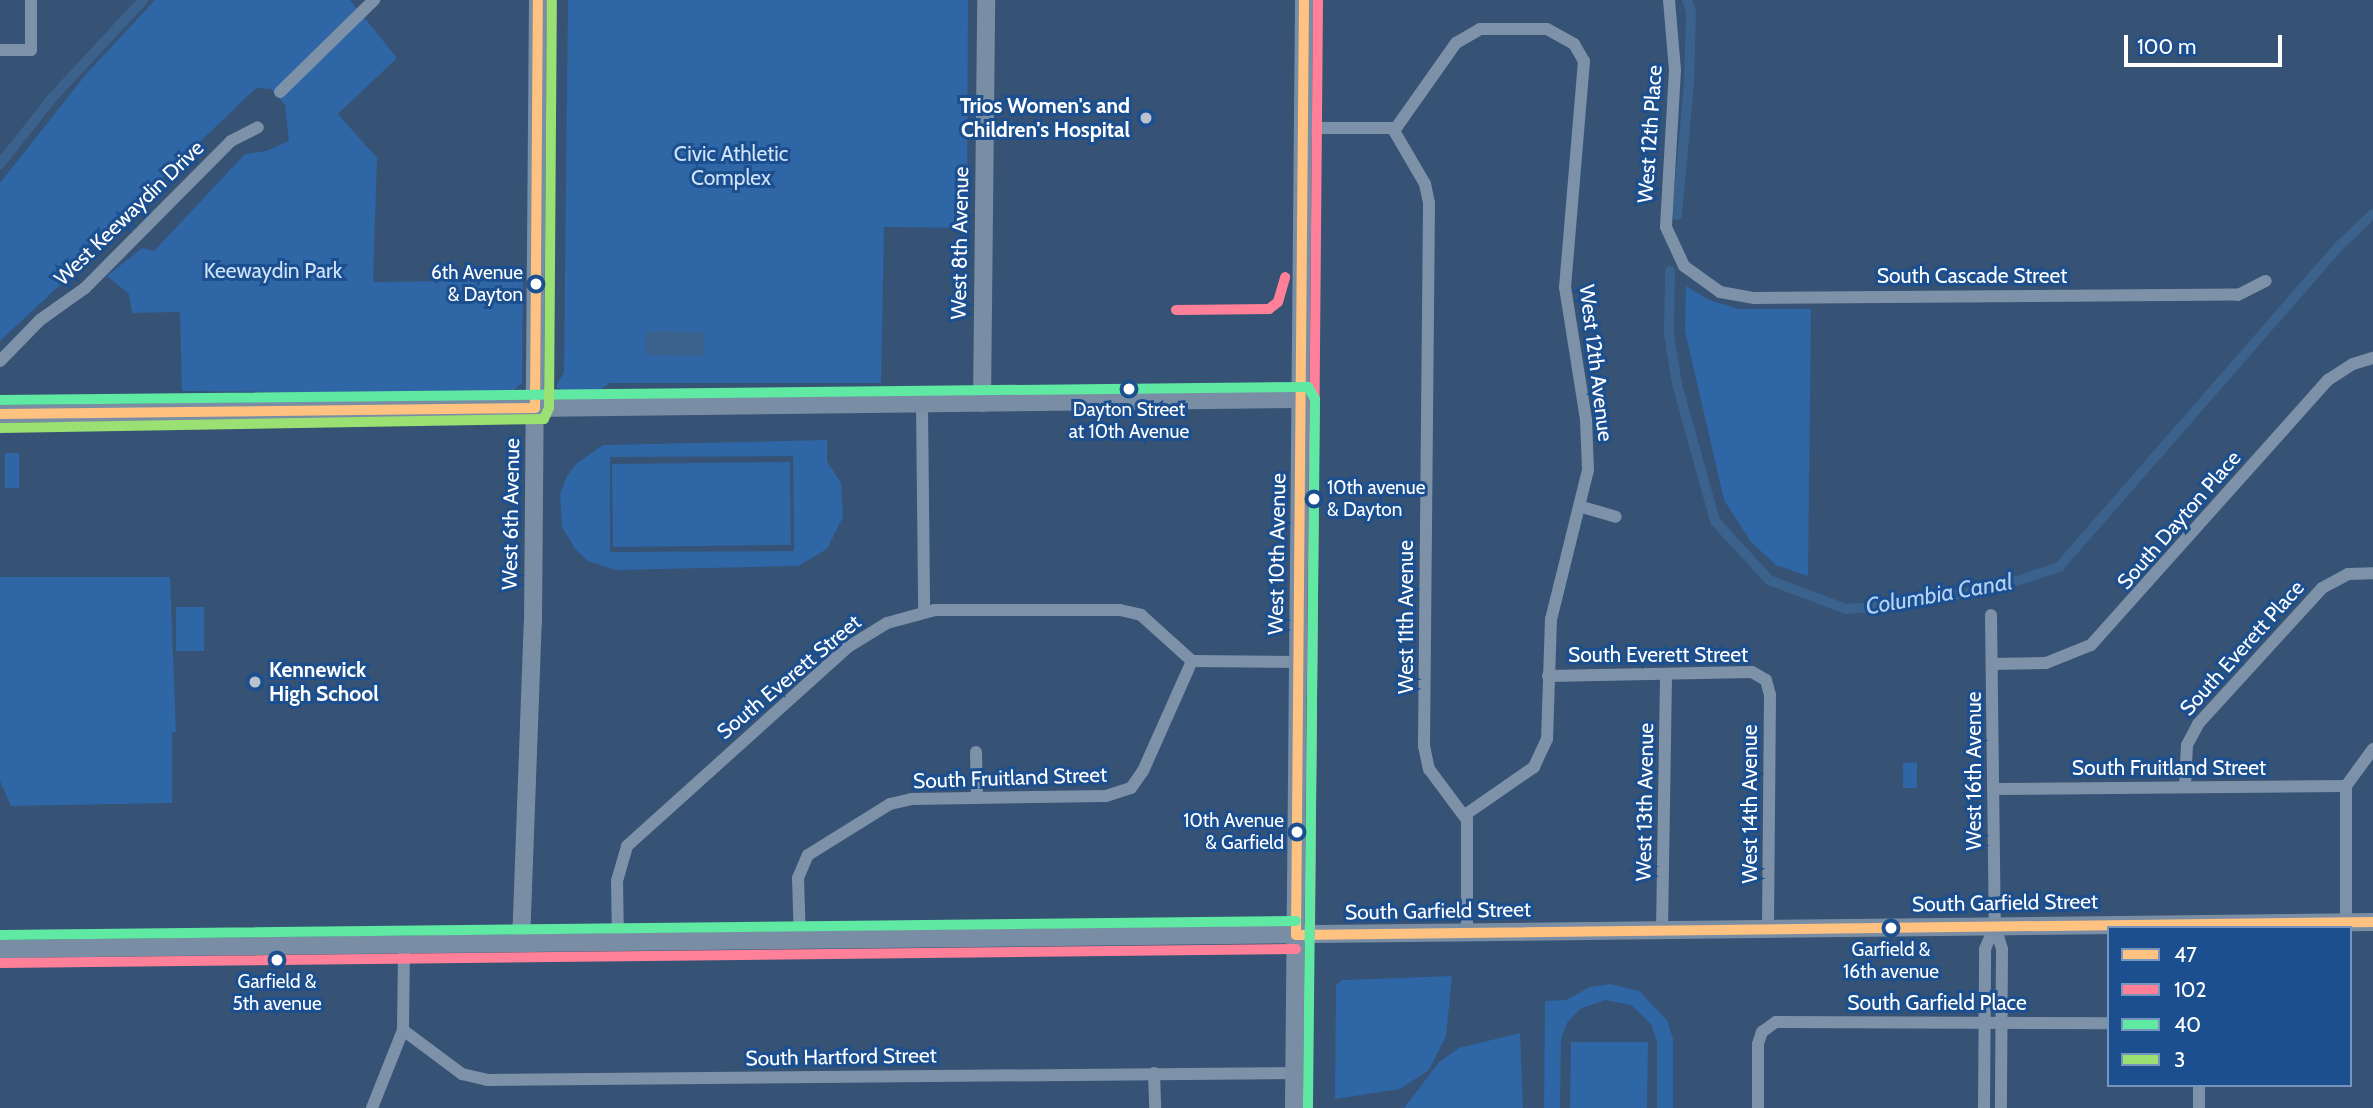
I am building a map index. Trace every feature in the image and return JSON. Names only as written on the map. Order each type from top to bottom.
[{"type":"street","points":[[0,50],[32,50],[31,0]]},
{"type":"street","points":[[280,92],[374,0]]},
{"type":"street","name":"West 6th Avenue","points":[[521,943],[535,408],[538,0]]},
{"type":"street","name":"West 8th Avenue","points":[[982,403],[986,0]]},
{"type":"street","name":"West 10th Avenue","points":[[1294,1108],[1304,0]]},
{"type":"street","name":"West 12th Place","points":[[1670,0],[1675,70],[1664,213],[1670,242],[1684,266]]},
{"type":"street","name":"West 12th Avenue","points":[[1393,129],[1403,123],[1456,43],[1471,33],[1537,27],[1556,32],[1574,44],[1584,61],[1586,81],[1565,305],[1587,437],[1582,507],[1551,619],[1547,739],[1538,761],[1465,815]]},
{"type":"street","name":"West Keewaydin Drive","points":[[0,361],[40,320],[85,288],[231,141],[258,127]]},
{"type":"street","points":[[1303,128],[1393,129]]},
{"type":"street","name":"West 11th Avenue","points":[[1393,129],[1425,184],[1429,202],[1425,755],[1433,777],[1465,815]]},
{"type":"street","name":"South Cascade Street","points":[[1684,266],[1720,292],[1754,298],[2238,295],[2266,281]]},
{"type":"street","name":"South Dayton Place","points":[[1992,664],[2046,663],[2091,645],[2328,380],[2353,364],[2373,358]]},
{"type":"street","points":[[0,414],[1301,399]]},
{"type":"street","points":[[922,404],[924,611]]},
{"type":"street","points":[[1582,507],[1616,517]]},
{"type":"street","name":"South Everett Place","points":[[2185,787],[2187,745],[2198,724],[2322,588],[2348,574],[2373,573]]},
{"type":"street","name":"South Everett Street","points":[[618,943],[618,868],[635,837],[848,647],[887,623],[924,611],[1131,611],[1152,623],[1192,661]]},
{"type":"street","name":"West 16th Avenue","points":[[1991,615],[1995,926]]},
{"type":"street","points":[[1192,661],[1298,662]]},
{"type":"street","name":"South Fruitland Street","points":[[800,941],[800,870],[816,849],[900,800],[1106,796],[1131,788],[1143,771],[1192,661]]},
{"type":"street","name":"South Everett Street","points":[[1548,676],[1752,673],[1766,680]]},
{"type":"street","name":"West 13th Avenue","points":[[1662,931],[1665,674]]},
{"type":"street","name":"West 14th Avenue","points":[[1766,680],[1770,695],[1768,930]]},
{"type":"street","points":[[2346,925],[2346,786],[2373,749]]},
{"type":"street","points":[[976,752],[976,798]]},
{"type":"street","name":"South Fruitland Street","points":[[1993,789],[2346,786]]},
{"type":"street","points":[[1465,815],[1466,933]]},
{"type":"street","name":"South Garfield Street","points":[[0,949],[1995,926],[2346,925],[2373,922]]},
{"type":"street","points":[[1984,1108],[1986,950],[1995,926]]},
{"type":"street","points":[[1995,926],[2002,949],[2001,1108]]},
{"type":"street","points":[[372,1108],[403,1030],[404,944]]},
{"type":"street","name":"South Garfield Place","points":[[1758,1108],[1758,1044],[1766,1027],[1780,1021],[2107,1023]]},
{"type":"street","name":"South Hartford Street","points":[[403,1030],[462,1074],[486,1080],[1295,1073]]},
{"type":"street","points":[[1154,1073],[1155,1108]]},
{"type":"street","points":[[2199,1087],[2199,1108]]},
{"type":"green space","name":"Keewaydin Park","points":[[155,0],[350,0],[397,58],[338,114],[377,158],[373,282],[523,280],[522,383],[509,394],[182,391],[180,312],[132,313],[129,294],[107,276],[142,248],[154,251],[245,154],[266,151],[289,141],[285,105],[271,89],[256,88],[84,253],[61,284],[0,341],[0,183],[87,73]]},
{"type":"green space","name":"Civic Athletic Complex","points":[[568,0],[968,0],[967,228],[884,227],[881,383],[610,383],[595,393],[565,394],[556,386],[564,372]]},
{"type":"green space","points":[[1686,286],[1709,300],[1739,309],[1811,309],[1808,576],[1776,565],[1751,542],[1724,500],[1685,331]]},
{"type":"green space","points":[[827,440],[827,461],[841,483],[843,517],[827,549],[798,566],[615,570],[588,561],[576,550],[562,527],[560,494],[567,476],[576,464],[603,445]],"holes":[[[793,456],[794,551],[610,552],[610,457]]]},
{"type":"green space","points":[[5,453],[19,453],[19,488],[5,488]]},
{"type":"green space","points":[[790,462],[791,545],[613,547],[612,464]]},
{"type":"green space","points":[[0,577],[170,577],[176,732],[172,733],[172,803],[11,806],[0,781]]},
{"type":"green space","points":[[176,607],[204,607],[204,651],[176,651]]},
{"type":"green space","points":[[1917,762],[1917,788],[1903,788],[1903,763]]},
{"type":"green space","points":[[1452,976],[1446,1036],[1429,1070],[1400,1089],[1335,1099],[1336,985],[1342,980]]},
{"type":"green space","points":[[1610,984],[1639,991],[1667,1020],[1673,1039],[1673,1108],[1657,1108],[1657,1041],[1651,1024],[1631,1005],[1605,1000],[1580,1009],[1567,1023],[1561,1039],[1560,1108],[1544,1108],[1545,1001],[1566,1000],[1590,987]]},
{"type":"green space","points":[[1520,1033],[1523,1108],[1404,1108],[1439,1062],[1459,1048]]},
{"type":"green space","points":[[1571,1042],[1648,1042],[1647,1108],[1570,1108]]},
{"type":"shaded area","points":[[646,331],[705,332],[704,356],[646,355]]},
{"type":"waterway","name":"Columbia Canal","points":[[0,164],[53,97],[143,0]]},
{"type":"waterway","name":"Columbia Canal","points":[[1677,215],[1689,84],[1691,12],[1687,0]]},
{"type":"waterway","name":"Columbia Canal","points":[[1670,271],[1669,335],[1677,384],[1715,521],[1769,580],[1846,609],[1902,605],[2002,586],[2059,567],[2337,248],[2373,214]]},
{"type":"transit line","name":"47","points":[[0,414],[535,408],[538,0]]},
{"type":"transit line","name":"3","points":[[0,428],[544,419],[549,408],[552,0]]},
{"type":"transit line","name":"47","points":[[1296,935],[1304,0]]},
{"type":"transit line","name":"102","points":[[1310,935],[1318,0]]},
{"type":"transit line","name":"102","points":[[1176,310],[1269,309],[1278,302],[1285,277]]},
{"type":"transit line","name":"40","points":[[0,400],[1308,387],[1315,399],[1308,1108]]},
{"type":"transit line","name":"40","points":[[0,935],[1296,921]]},
{"type":"transit line","name":"47","points":[[1296,935],[2373,922]]},
{"type":"transit line","name":"102","points":[[0,963],[1296,949]]},
{"type":"place","name":"Trios Women's and Children's Hospital","points":[[1146,118]]},
{"type":"place","name":"6th Avenue & Dayton","points":[[536,284]]},
{"type":"place","name":"Dayton Street at 10th Avenue","points":[[1129,389]]},
{"type":"place","name":"10th avenue & Dayton","points":[[1314,499]]},
{"type":"place","name":"Kennewick High School","points":[[255,682]]},
{"type":"place","name":"10th Avenue & Garfield","points":[[1297,832]]},
{"type":"place","name":"Garfield & 16th avenue","points":[[1891,928]]},
{"type":"place","name":"Garfield & 5th avenue","points":[[277,960]]}]
